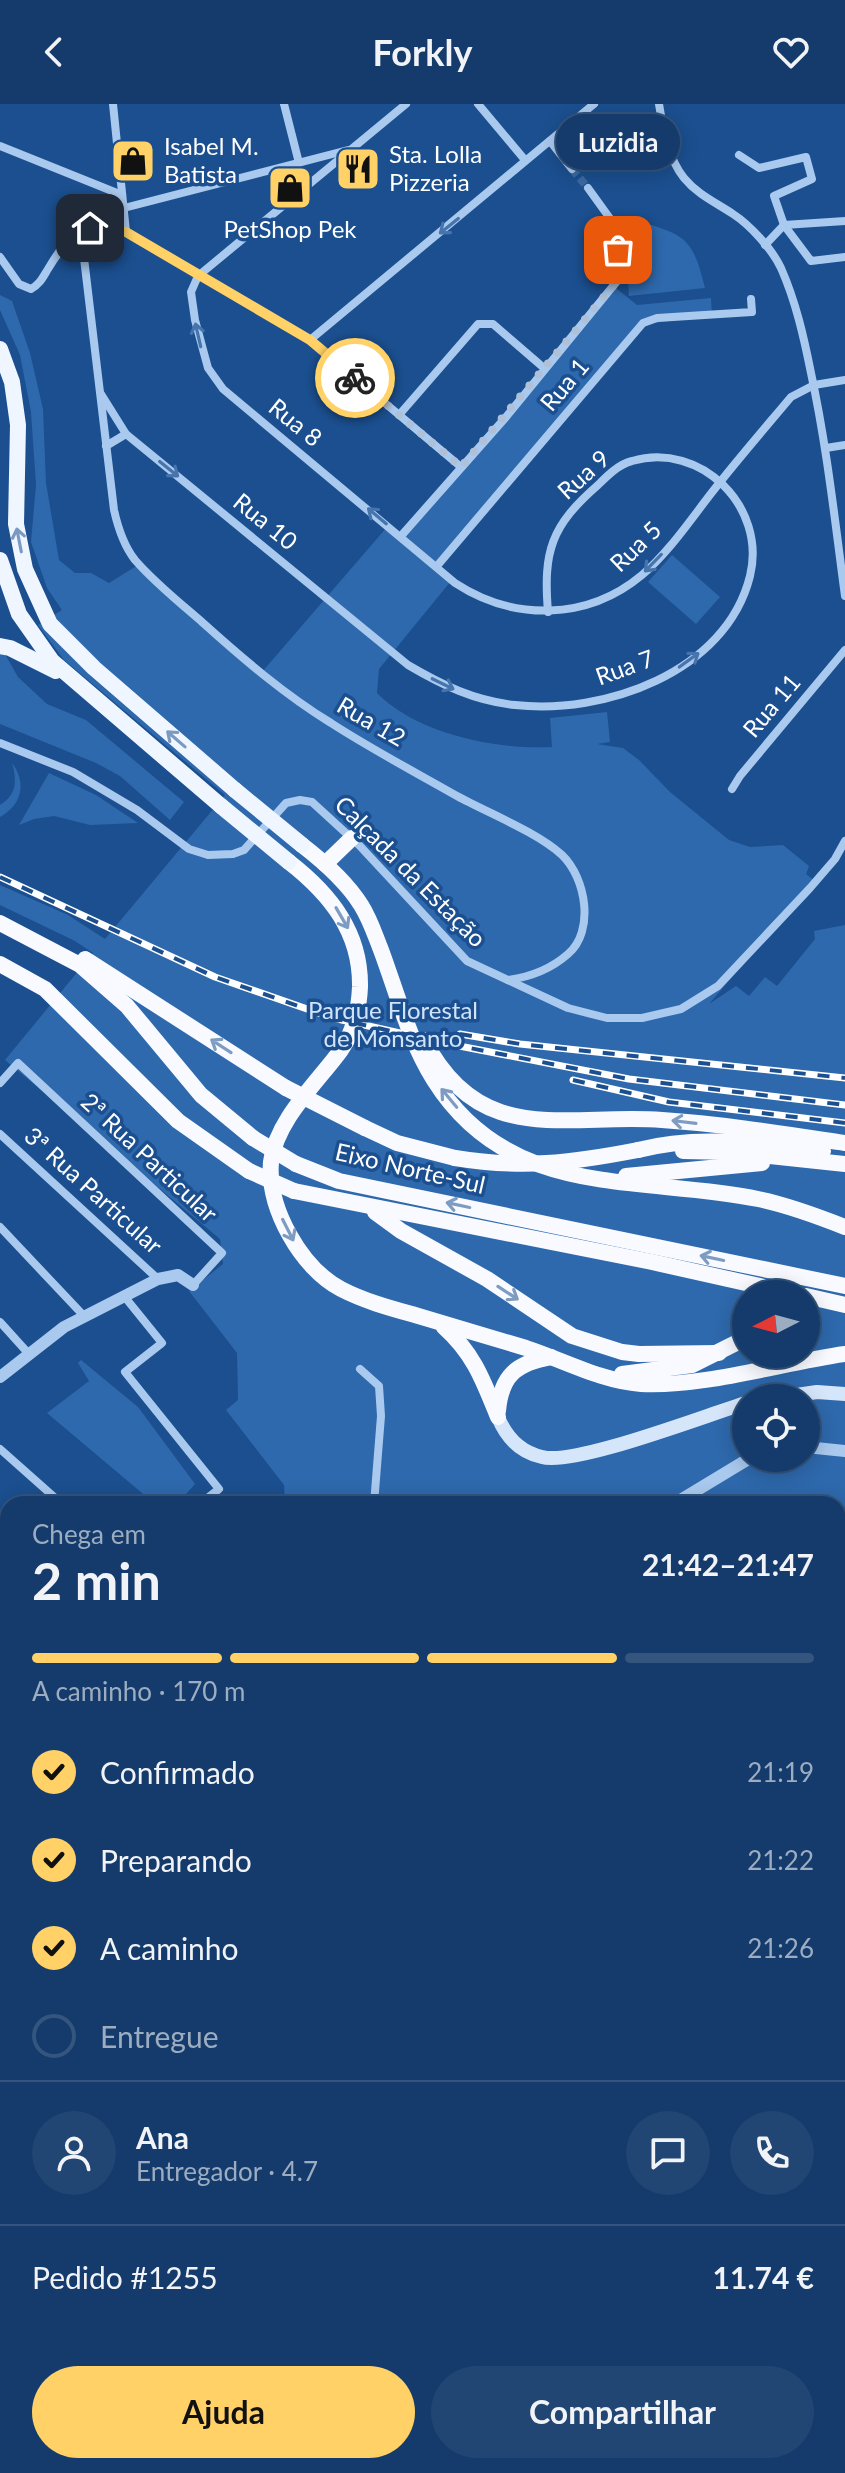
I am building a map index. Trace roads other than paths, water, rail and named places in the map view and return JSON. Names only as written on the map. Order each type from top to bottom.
[{"type":"highway","points":[[325,864],[352,838]]},
{"type":"highway","points":[[302,845],[325,864],[362,906],[426,1066],[465,1117],[508,1150],[534,1163],[585,1179],[758,1199],[845,1227]]},
{"type":"highway","points":[[289,862],[327,896],[342,915],[361,967],[359,1010],[343,1047],[281,1131],[271,1162],[275,1203],[289,1236],[309,1262],[338,1288],[370,1302],[552,1356],[597,1374],[639,1384],[661,1384],[845,1354]]},
{"type":"highway","points":[[4,924],[49,937],[286,1088],[397,1143],[455,1158],[510,1165],[551,1165],[681,1141],[704,1140],[845,1152]]},
{"type":"highway","name":"Eixo Norte-Sul","points":[[4,924],[80,965],[127,1006],[201,1095],[253,1138],[296,1164],[339,1181],[845,1286]]},
{"type":"highway","name":"Eixo Norte-Sul","points":[[0,964],[45,989],[178,1121],[249,1171],[294,1191],[732,1280]]},
{"type":"highway","points":[[389,972],[436,1061],[465,1091],[495,1110],[540,1121],[658,1120],[845,1143]]},
{"type":"highway","points":[[638,1150],[731,1152],[845,1164]]},
{"type":"highway","points":[[585,1179],[788,1160]]},
{"type":"highway","points":[[371,1209],[401,1231],[487,1279],[572,1336],[622,1352],[639,1354],[719,1353]]},
{"type":"highway","points":[[820,1299],[845,1286]]},
{"type":"highway","points":[[820,1299],[845,1305]]},
{"type":"highway","points":[[441,1323],[463,1344],[477,1366],[498,1417]]},
{"type":"highway","points":[[597,1374],[634,1373],[692,1365],[732,1346]]},
{"type":"highway","points":[[498,1417],[500,1389],[513,1372],[535,1360],[552,1356]]},
{"type":"main road","points":[[0,349],[12,382],[18,425],[16,524],[25,569],[50,624],[94,668],[302,845]]},
{"type":"main road","points":[[0,560],[19,614],[37,642],[72,679],[289,862]]},
{"type":"main road","points":[[0,646],[72,679]]},
{"type":"main road","points":[[820,1392],[845,1394]]},
{"type":"main road","points":[[498,1417],[517,1446],[543,1458],[582,1456],[732,1408]]},
{"type":"street","points":[[113,104],[126,232]]},
{"type":"street","points":[[284,104],[299,163]]},
{"type":"street","points":[[198,276],[406,104]]},
{"type":"street","points":[[478,104],[525,160]]},
{"type":"street","points":[[310,340],[594,104]]},
{"type":"street","points":[[659,104],[665,138],[682,176],[705,198],[735,215],[765,245],[780,267],[800,323],[814,385],[826,448],[845,596]]},
{"type":"street","points":[[550,141],[572,169]]},
{"type":"street","points":[[0,146],[122,195]]},
{"type":"street","points":[[124,208],[352,149]]},
{"type":"street","points":[[739,155],[759,168],[806,157],[812,179],[774,196],[784,225],[811,261],[845,257]]},
{"type":"street","points":[[401,536],[506,417],[618,280],[614,224],[588,188]]},
{"type":"street","points":[[765,245],[784,225],[845,221]]},
{"type":"street","points":[[0,257],[19,284],[31,289],[39,284],[64,242],[90,228],[102,226],[126,232],[310,340],[461,467]]},
{"type":"street","name":"Rua 10","points":[[81,233],[106,446]]},
{"type":"street","name":"Rua 8","points":[[198,276],[191,292],[195,320],[208,368],[223,389],[437,566]]},
{"type":"street","name":"Rua 1","points":[[437,566],[643,323],[657,318],[752,312],[751,299]]},
{"type":"street","points":[[399,415],[478,324],[493,324],[544,368]]},
{"type":"street","points":[[814,385],[845,380]]},
{"type":"street","name":"Rua 5","points":[[437,566],[476,596],[501,606],[548,612],[588,605],[621,590],[667,549],[791,397],[814,385]]},
{"type":"street","name":"Rua 10","points":[[100,391],[126,434],[377,642]]},
{"type":"street","points":[[106,446],[126,434]]},
{"type":"street","points":[[826,448],[845,445]]},
{"type":"street","name":"Rua 12","points":[[106,446],[114,510],[121,536],[135,559],[173,597],[329,723],[563,855],[579,878],[585,903],[583,927],[571,952],[548,969],[525,978],[507,980]]},
{"type":"street","name":"Rua 9","points":[[548,612],[546,562],[550,545],[560,525],[611,473],[630,461],[671,458],[689,461],[721,482]]},
{"type":"street","name":"Rua 7","points":[[377,642],[444,686],[486,700],[514,705],[550,706],[608,699],[659,680],[712,642],[739,604],[750,576],[753,551],[750,527],[735,496],[721,482]]},
{"type":"street","name":"Rua 11","points":[[732,789],[845,650]]},
{"type":"street","name":"Calçada da Estação","points":[[0,743],[73,772],[137,810],[189,849],[208,855],[233,854],[244,850],[282,807],[292,801],[317,805],[467,961],[568,1008],[607,1018],[642,1018],[681,1009],[718,986],[810,888],[835,859],[845,841]]},
{"type":"street","name":"2ª Rua Particular","points":[[0,1083],[18,1063],[222,1253],[193,1285]]},
{"type":"street","name":"3ª Rua Particular","points":[[0,1134],[158,1279]]},
{"type":"street","points":[[0,1227],[84,1316]]},
{"type":"street","points":[[0,1377],[28,1353],[84,1316],[158,1279],[178,1275],[193,1285]]},
{"type":"street","points":[[124,1296],[162,1343],[125,1372],[219,1489],[210,1496]]},
{"type":"street","points":[[0,1322],[28,1353]]},
{"type":"street","points":[[360,1369],[379,1386],[381,1416],[375,1496]]},
{"type":"street","points":[[820,1448],[845,1451]]},
{"type":"street","points":[[0,1449],[53,1496]]},
{"type":"street","points":[[687,1496],[732,1469]]},
{"type":"tunnel","points":[[572,169],[588,188]]},
{"type":"railway","points":[[0,877],[215,977],[333,1018],[629,1079],[845,1105]]},
{"type":"railway","points":[[460,1034],[520,1044],[845,1078]]},
{"type":"railway","points":[[573,1080],[669,1102],[845,1123]]},
{"type":"place","name":"Isabel M. Batista","points":[[133,161]]},
{"type":"place","name":"Sta. Lolla Pizzeria","points":[[358,169]]},
{"type":"place","name":"PetShop Pek","points":[[290,188]]},
{"type":"place","name":"Luzidia","points":[[618,250]]},
{"type":"park label","name":"Parque Florestal de Monsanto","points":[[393,1025]]}]
